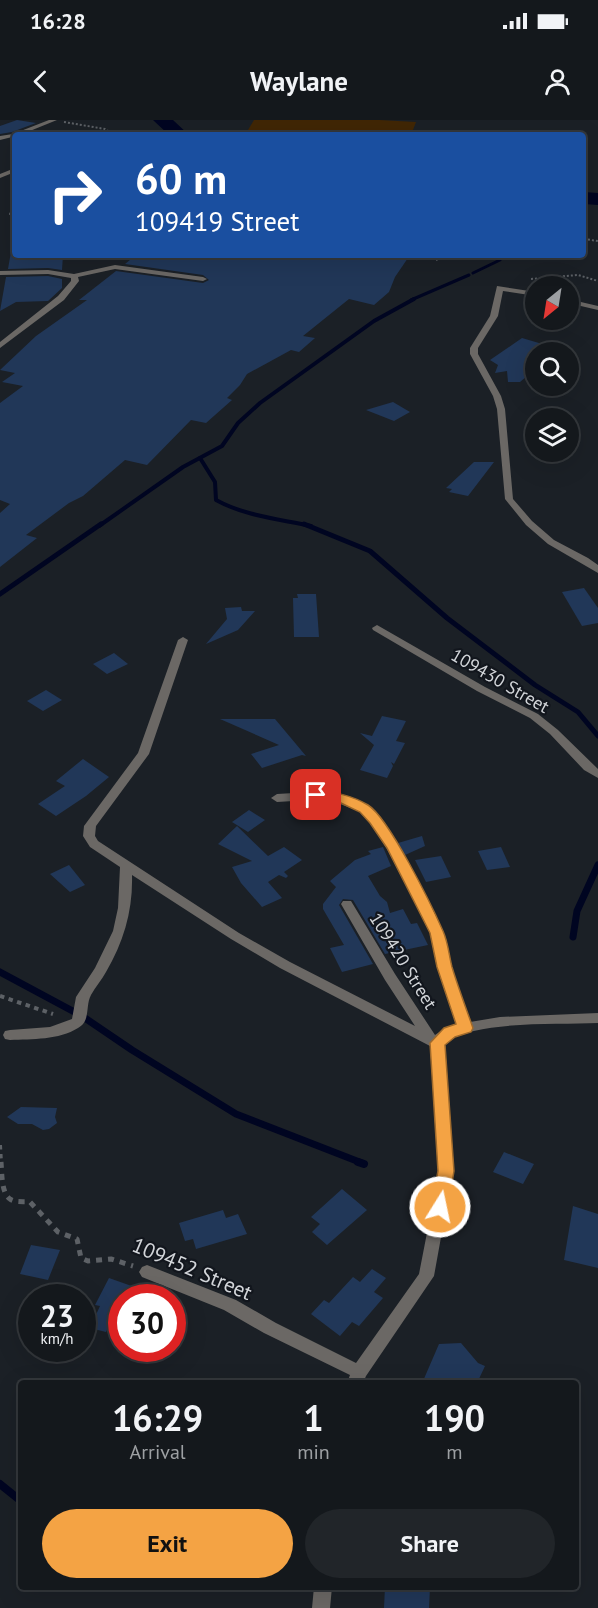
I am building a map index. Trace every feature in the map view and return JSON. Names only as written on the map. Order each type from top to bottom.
[{"type":"street","points":[[23,132],[53,120]]},
{"type":"street","points":[[0,273],[48,272],[74,276],[108,267],[203,279]]},
{"type":"street","points":[[0,346],[62,298],[71,289],[75,281],[74,276]]},
{"type":"street","points":[[525,293],[500,288],[494,316],[474,348],[474,354],[497,396],[501,409],[509,499],[529,523],[551,542],[585,560],[598,570]]},
{"type":"street","points":[[579,304],[598,308]]},
{"type":"street","name":"109430 Street","points":[[377,628],[481,689],[534,716],[598,774]]},
{"type":"street","points":[[183,640],[143,754],[90,826],[89,836],[94,844],[235,936],[285,965],[433,1039],[465,1028],[500,1022],[598,1018]]},
{"type":"street","points":[[277,798],[328,795],[365,809],[375,820],[393,848],[437,933],[445,967],[465,1028]]},
{"type":"street","points":[[10,1035],[46,1033],[74,1024],[82,1016],[83,997],[100,973],[123,925],[127,901],[126,865]]},
{"type":"street","name":"109420 Street","points":[[347,904],[390,977],[433,1039]]},
{"type":"street","points":[[357,1377],[426,1275],[446,1171],[433,1039]]},
{"type":"street","name":"109452 Street","points":[[147,1272],[230,1305],[357,1377]]},
{"type":"street","points":[[321,1608],[323,1590]]},
{"type":"path","points":[[53,120],[105,129],[110,132]]},
{"type":"path","points":[[436,260],[440,258]]},
{"type":"path","points":[[500,288],[531,279],[578,275],[598,281]]},
{"type":"path","points":[[0,996],[48,1013],[82,1016]]},
{"type":"path","name":"109452 Street","points":[[0,1145],[3,1186],[9,1198],[13,1201],[30,1202],[58,1232],[76,1239],[81,1258],[88,1261],[99,1258],[122,1261],[147,1272]]},
{"type":"shaded area","points":[[254,120],[416,122],[412,132],[247,132]]},
{"type":"building","points":[[17,120],[36,123],[0,134],[0,126]]},
{"type":"building","points":[[12,246],[12,258],[63,258],[62,270],[8,269]]},
{"type":"building","points":[[132,258],[408,258],[395,277],[389,292],[374,305],[349,299],[303,336],[315,338],[299,352],[291,350],[247,374],[227,398],[232,400],[206,423],[191,420],[147,465],[125,460],[83,496],[69,503],[26,535],[37,538],[0,567],[0,513],[10,504],[0,500],[0,403],[23,386],[2,382],[15,373],[0,370],[36,336],[87,300],[79,300],[116,271],[203,283],[209,280],[203,275],[125,264]]},
{"type":"building","points":[[48,276],[62,279],[62,288],[48,301],[16,302],[0,311],[6,277]]},
{"type":"building","points":[[522,338],[536,342],[525,342],[525,378],[520,382],[508,382],[507,371],[495,373],[498,365],[490,360]]},
{"type":"building","points":[[393,402],[410,412],[394,421],[366,410]]},
{"type":"building","points":[[474,462],[494,462],[468,496],[449,492],[452,489],[446,488]]},
{"type":"building","points":[[584,588],[598,608],[598,623],[582,626],[562,592]]},
{"type":"building","points":[[297,594],[316,594],[319,637],[294,637],[293,598],[298,598]]},
{"type":"building","points":[[241,607],[242,611],[255,611],[238,630],[206,644],[227,619],[225,608]]},
{"type":"building","points":[[114,653],[128,664],[107,674],[93,664]]},
{"type":"building","points":[[46,690],[62,700],[43,711],[27,701]]},
{"type":"building","points":[[382,716],[406,721],[396,741],[405,743],[394,764],[391,762],[393,766],[387,778],[360,770],[374,745],[360,733],[372,736]]},
{"type":"building","points":[[220,719],[275,719],[306,756],[302,755],[262,768],[251,754],[279,745]]},
{"type":"building","points":[[83,759],[109,777],[56,816],[38,804],[65,786],[56,781]]},
{"type":"building","points":[[249,810],[265,820],[248,832],[232,822]]},
{"type":"building","points":[[237,826],[268,856],[284,847],[302,860],[284,872],[288,876],[286,878],[279,875],[268,882],[282,898],[262,907],[241,883],[232,867],[252,861],[218,844]]},
{"type":"building","points":[[422,836],[425,846],[405,855],[398,843]]},
{"type":"building","points":[[383,847],[391,866],[368,876],[380,896],[387,902],[390,913],[403,909],[411,924],[417,923],[428,945],[385,954],[353,900],[343,899],[339,905],[373,964],[342,972],[330,948],[344,945],[323,909],[323,904],[336,887],[330,881],[355,860],[371,854],[368,851]]},
{"type":"building","points":[[501,847],[510,867],[487,870],[478,851]]},
{"type":"building","points":[[441,856],[451,877],[426,882],[415,860]]},
{"type":"building","points":[[69,865],[85,885],[70,892],[50,874]]},
{"type":"building","points":[[21,1107],[57,1108],[55,1117],[57,1123],[43,1130],[32,1124],[18,1124],[7,1117]]},
{"type":"building","points":[[504,1152],[534,1164],[523,1184],[493,1172]]},
{"type":"building","points":[[342,1189],[367,1210],[327,1245],[312,1232],[320,1224],[311,1217]]},
{"type":"building","points":[[573,1206],[598,1214],[598,1268],[564,1260]]},
{"type":"building","points":[[223,1210],[226,1218],[238,1214],[247,1234],[196,1249],[193,1239],[185,1241],[179,1223]]},
{"type":"building","points":[[31,1245],[60,1250],[48,1280],[20,1274]]},
{"type":"building","points":[[372,1269],[386,1278],[374,1292],[383,1298],[359,1326],[352,1322],[340,1336],[311,1314],[324,1300],[329,1303],[353,1277],[360,1282]]},
{"type":"building","points":[[109,1278],[126,1284],[108,1284],[108,1328],[106,1332],[96,1330],[96,1315],[100,1306],[96,1303]]},
{"type":"building","points":[[461,1343],[478,1363],[485,1366],[478,1380],[470,1378],[423,1380],[439,1344]]},
{"type":"building","points":[[385,1590],[430,1590],[429,1608],[384,1608]]},
{"type":"waterway","points":[[162,120],[176,132]]},
{"type":"waterway","points":[[586,198],[598,199]]},
{"type":"waterway","points":[[473,273],[501,258]]},
{"type":"waterway","points":[[411,300],[469,275]]},
{"type":"waterway","points":[[99,526],[183,467],[222,446],[238,423],[260,403],[374,321],[414,299]]},
{"type":"waterway","points":[[200,458],[215,482],[216,500],[250,513],[307,525]]},
{"type":"waterway","points":[[0,594],[101,524]]},
{"type":"waterway","points":[[307,525],[311,526]]},
{"type":"waterway","points":[[307,525],[370,551],[447,618],[535,685],[578,712],[598,736]]},
{"type":"waterway","points":[[573,937],[577,911],[598,865]]},
{"type":"waterway","points":[[0,972],[82,1016],[132,1050],[236,1114],[362,1163]]},
{"type":"waterway","points":[[358,1162],[364,1164]]},
{"type":"waterway","points":[[0,1484],[18,1499]]},
{"type":"route","points":[[316,795],[328,795],[346,800],[365,809],[375,820],[393,848],[437,933],[445,967],[465,1028],[450,1032],[440,1038],[437,1043],[446,1171],[440,1207]]}]
